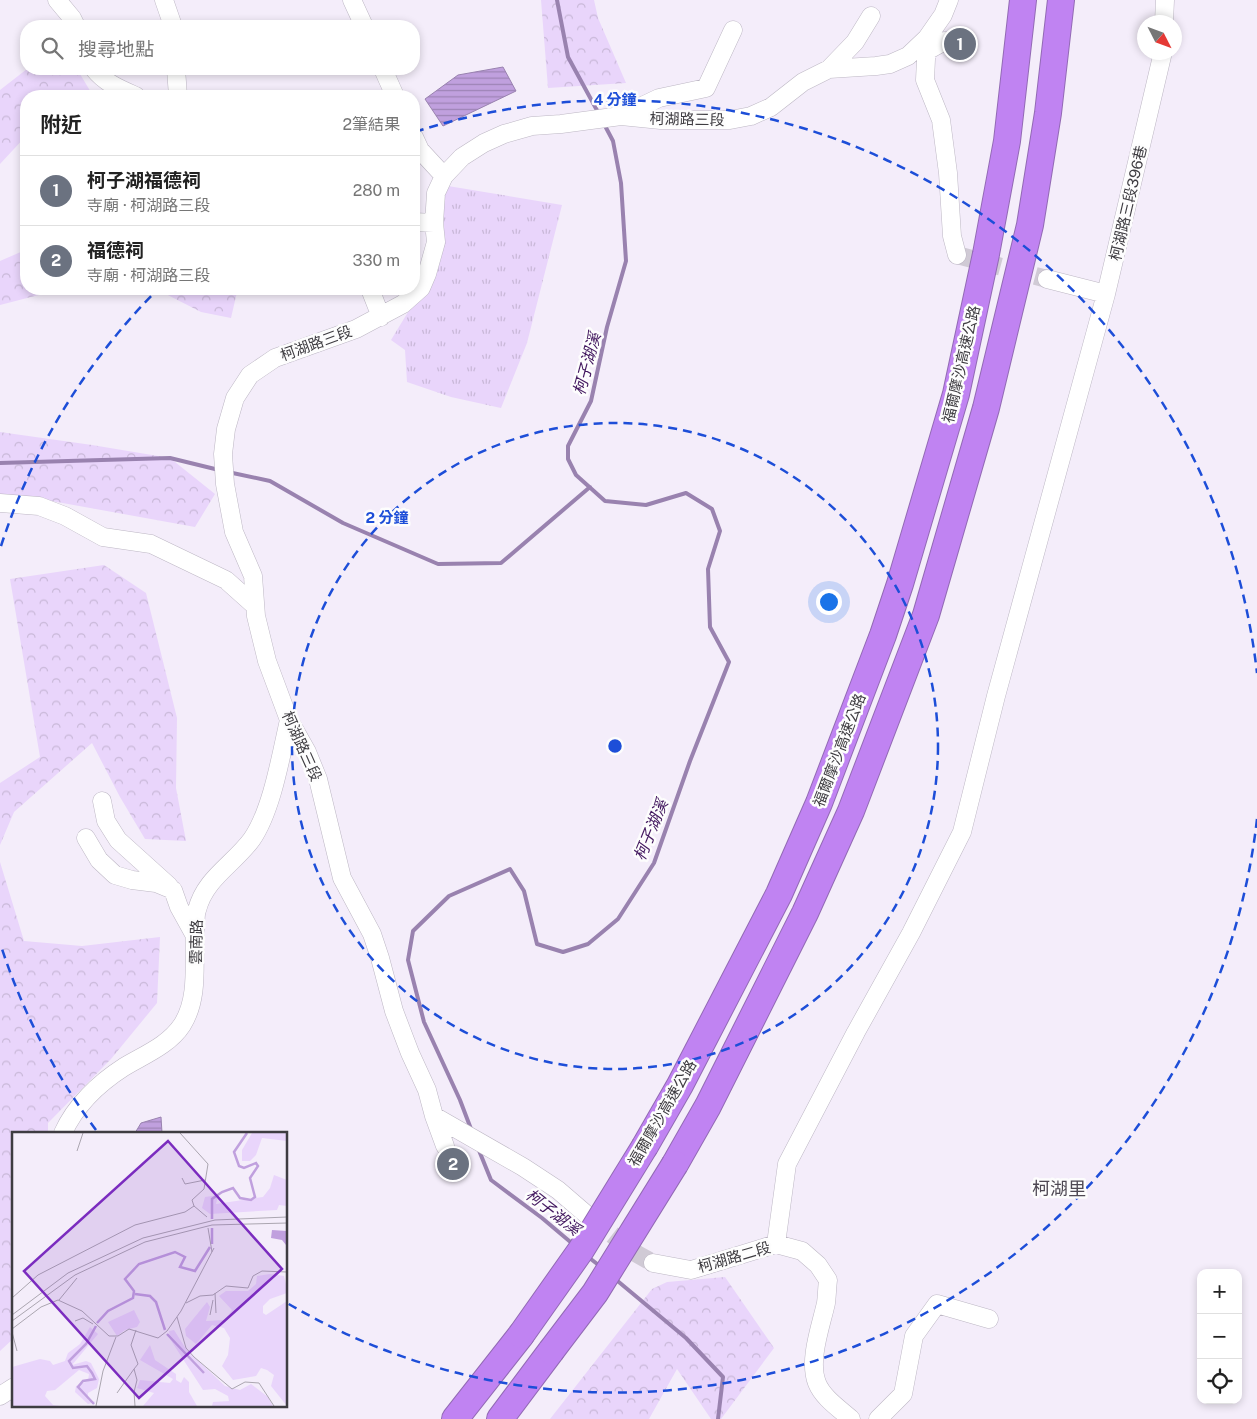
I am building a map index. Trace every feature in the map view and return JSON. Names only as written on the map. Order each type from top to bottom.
[{"type":"highway","name":"福爾摩沙高速公路","points":[[455,1419],[521,1335],[581,1250],[645,1146],[680,1085],[779,894],[819,803],[883,636],[956,394],[986,254],[1007,141],[1023,0]]},
{"type":"highway","points":[[500,1419],[595,1293],[708,1106],[805,913],[851,811],[926,615],[986,408],[1030,225],[1048,113],[1061,0]]},
{"type":"street","points":[[56,0],[73,20]]},
{"type":"street","points":[[352,0],[361,20]]},
{"type":"street","name":"柯湖路三段","points":[[420,289],[427,274],[436,242],[434,223],[436,193],[444,176],[462,157],[484,143],[504,134],[532,126],[621,116],[662,120],[730,120],[751,116],[770,107],[803,82],[829,69],[890,64],[908,56],[927,44],[949,0]]},
{"type":"street","points":[[1164,0],[1164,15]]},
{"type":"street","points":[[168,1],[171,20]]},
{"type":"street","points":[[829,69],[856,42],[871,16]]},
{"type":"street","points":[[621,116],[659,98],[706,88],[733,30]]},
{"type":"street","points":[[945,41],[927,44],[925,80],[941,120],[948,173],[952,236],[957,255]]},
{"type":"street","name":"柯湖路三段396巷","points":[[776,1244],[787,1164],[856,1032],[911,933],[962,832],[996,696],[1106,294],[1162,60]]},
{"type":"street","points":[[99,75],[120,90]]},
{"type":"street","points":[[176,75],[178,90]]},
{"type":"street","points":[[386,75],[392,90]]},
{"type":"street","points":[[420,150],[444,176]]},
{"type":"street","points":[[420,222],[434,223]]},
{"type":"street","points":[[1047,279],[1106,294]]},
{"type":"street","points":[[372,295],[381,317]]},
{"type":"street","name":"柯湖路三段","points":[[413,295],[403,304],[381,317],[356,329],[275,358],[250,375],[235,398],[226,429],[223,454],[225,484],[234,532],[253,576],[254,604],[267,661],[289,720],[307,752],[318,779],[342,878],[372,934],[394,1011],[410,1053],[428,1090],[434,1116],[445,1146]]},
{"type":"street","points":[[0,503],[39,506],[65,516],[103,537],[151,544],[226,580],[254,604]]},
{"type":"street","name":"雲南路","points":[[63,1132],[69,1119],[104,1081],[167,1041],[182,1025],[192,994],[195,970],[196,910],[217,874],[253,838],[264,814],[289,720]]},
{"type":"street","points":[[102,800],[106,821],[118,840],[173,890],[179,907],[195,936]]},
{"type":"street","points":[[86,838],[99,860],[115,875],[132,880],[156,883],[173,890]]},
{"type":"street","points":[[434,1116],[516,1163],[558,1190],[587,1215]]},
{"type":"street","name":"柯湖路二段","points":[[653,1263],[691,1270],[776,1244],[802,1251],[818,1265],[828,1280],[826,1302],[816,1341],[815,1370],[817,1383],[828,1398],[851,1419]]},
{"type":"street","points":[[878,1419],[902,1394],[914,1336],[937,1304],[989,1319]]},
{"type":"street","points":[[0,1396],[12,1388]]},
{"type":"green space","points":[[541,0],[594,0],[598,18],[626,83],[548,88]]},
{"type":"green space","points":[[20,74],[81,75],[90,90],[20,90],[20,142],[0,164],[0,90]]},
{"type":"green space","points":[[442,185],[562,205],[527,343],[501,408],[451,397],[407,382],[405,350],[391,340],[420,295],[437,262],[444,226]]},
{"type":"green space","points":[[20,252],[20,295],[39,295],[0,305],[0,261]]},
{"type":"green space","points":[[168,295],[236,295],[231,318],[201,312]]},
{"type":"green space","points":[[0,432],[170,458],[215,494],[195,527],[35,498],[0,499]]},
{"type":"green space","points":[[104,565],[146,593],[177,718],[176,788],[186,841],[145,839],[120,797],[92,743],[14,812],[0,845],[0,783],[40,757],[10,579]]},
{"type":"green space","points":[[0,862],[24,941],[82,946],[160,937],[157,1003],[111,1059],[48,1123],[48,1132],[12,1132],[12,1340],[0,1351]]},
{"type":"green space","points":[[725,1277],[774,1348],[721,1419],[711,1419],[677,1369],[649,1419],[550,1419],[652,1289],[667,1282]]},
{"type":"shaded area","points":[[503,67],[516,91],[443,126],[425,99],[458,75]]},
{"type":"shaded area","points":[[161,1117],[162,1132],[136,1132],[141,1123]]},
{"type":"waterway","name":"柯子湖溪","points":[[557,0],[568,57],[599,114]]},
{"type":"waterway","name":"柯子湖溪","points":[[471,1129],[460,1100],[424,1022],[408,960],[413,931],[449,896],[510,869],[524,891],[537,944],[563,952],[588,944],[618,919],[654,863],[690,761],[729,662],[710,627],[708,569],[720,531],[712,509],[686,493],[646,505],[605,501],[576,475],[568,459],[568,446],[591,401],[607,327],[626,261],[621,183],[613,141],[603,122]]},
{"type":"waterway","points":[[0,463],[170,458],[219,470]]},
{"type":"waterway","points":[[228,472],[270,481],[343,523],[438,564],[501,563],[590,487]]},
{"type":"waterway","name":"柯子湖溪","points":[[478,1148],[491,1180],[542,1218],[574,1245]]},
{"type":"waterway","name":"柯子湖溪","points":[[587,1256],[601,1267]]},
{"type":"waterway","name":"柯子湖溪","points":[[614,1278],[686,1338],[723,1377],[718,1419]]},
{"type":"tunnel","points":[[957,255],[1047,279]]},
{"type":"tunnel","points":[[591,1218],[637,1254],[653,1263]]},
{"type":"place","name":"柯子湖福德祠","points":[[960,44]]},
{"type":"place","name":"福德祠","points":[[453,1164]]},
{"type":"district","name":"柯湖里","points":[[1059,1188]]}]
